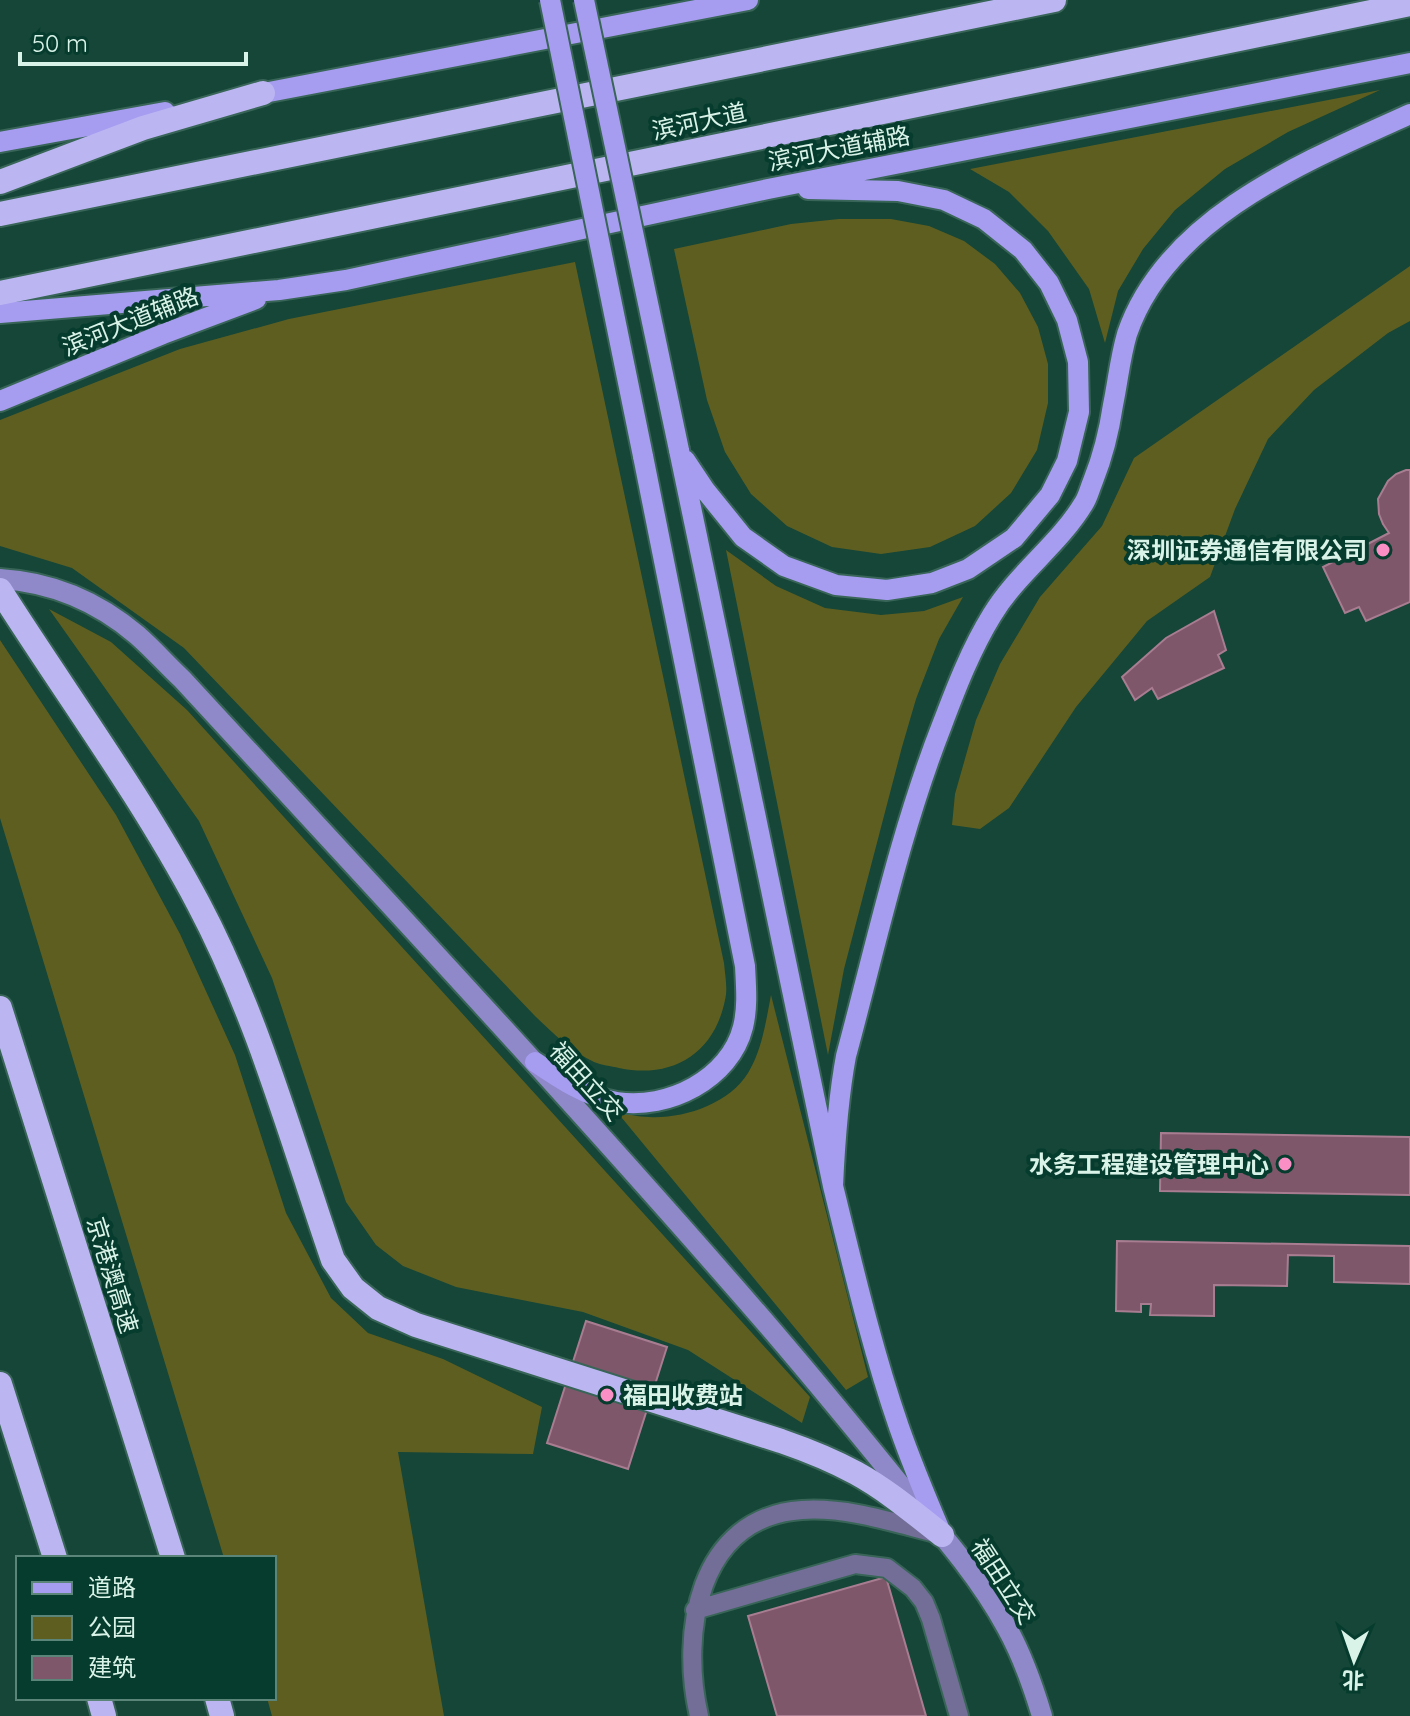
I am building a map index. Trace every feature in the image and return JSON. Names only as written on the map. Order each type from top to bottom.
[{"type":"highway","name":"滨河大道","points":[[0,214],[1054,0]]},
{"type":"highway","name":"滨河大道","points":[[0,293],[1410,4]]},
{"type":"highway","points":[[0,182],[143,128],[263,93]]},
{"type":"highway","points":[[0,590],[149,817],[198,903],[248,1011],[333,1260],[353,1288],[378,1308],[416,1325],[819,1455],[857,1473],[893,1496],[942,1535]]},
{"type":"highway","name":"京港澳高速","points":[[0,1008],[172,1556]]},
{"type":"highway","points":[[0,1384],[54,1556]]},
{"type":"main road","points":[[535,1062],[584,1092],[618,1102],[652,1102],[682,1094],[711,1077],[730,1057],[743,1028],[746,997],[745,966],[550,0]]},
{"type":"main road","points":[[584,0],[833,1186],[883,1377],[900,1430],[942,1535]]},
{"type":"main road","points":[[0,142],[748,0]]},
{"type":"main road","name":"滨河大道辅路","points":[[0,313],[279,290],[346,280],[768,189],[1410,63]]},
{"type":"main road","points":[[833,1186],[835,1128],[846,1056],[914,801],[951,699],[991,615],[1017,580],[1055,543],[1085,502],[1103,457],[1120,362],[1141,302],[1186,243],[1265,184],[1342,144],[1410,114]]},
{"type":"main road","points":[[679,450],[705,490],[743,537],[784,566],[836,585],[887,590],[932,583],[968,569],[1014,538],[1050,495],[1067,461],[1079,412],[1078,362],[1061,307],[1049,283],[1023,250],[984,219],[944,200],[898,191],[768,189]]},
{"type":"main road","name":"滨河大道辅路","points":[[0,401],[279,290]]},
{"type":"street","name":"福田立交","points":[[0,579],[60,590],[99,608],[136,635],[182,679],[535,1062],[827,1394],[942,1535],[991,1600],[1009,1631],[1042,1716]]},
{"type":"lane","points":[[699,1716],[691,1663],[695,1610],[719,1555],[737,1536],[756,1523],[778,1514],[801,1510],[872,1517],[942,1535]]},
{"type":"lane","points":[[695,1610],[855,1564],[887,1568],[913,1588],[924,1602],[959,1716]]},
{"type":"green space","points":[[1380,90],[1288,132],[1225,169],[1175,210],[1143,249],[1118,291],[1105,343],[1089,289],[1048,231],[1009,192],[970,169]]},
{"type":"green space","points":[[839,219],[891,219],[929,226],[964,241],[995,264],[1020,293],[1038,327],[1048,364],[1048,403],[1037,450],[1011,493],[975,526],[930,547],[881,554],[832,547],[787,526],[751,494],[725,452],[707,400],[674,249],[791,224]]},
{"type":"green space","points":[[575,262],[726,977],[725,1000],[711,1035],[687,1059],[656,1070],[597,1063],[563,1042],[184,648],[72,568],[0,546],[0,420],[180,349],[289,319]]},
{"type":"green space","points":[[1410,266],[1410,321],[1388,333],[1314,390],[1268,439],[1235,509],[1210,577],[1147,621],[1076,707],[1009,808],[980,829],[952,825],[955,794],[976,720],[1000,664],[1040,597],[1102,526],[1134,458]]},
{"type":"green space","points":[[726,550],[776,586],[825,608],[881,615],[924,611],[963,597],[939,639],[916,699],[844,969],[828,1055]]},
{"type":"green space","points":[[49,609],[111,642],[187,710],[810,1397],[802,1423],[688,1350],[583,1312],[456,1287],[403,1266],[376,1245],[346,1202],[272,978],[199,821]]},
{"type":"green space","points":[[0,640],[116,815],[180,934],[235,1055],[286,1213],[331,1298],[368,1333],[443,1359],[542,1407],[533,1454],[398,1452],[444,1716],[272,1716],[268,1700],[276,1700],[276,1556],[223,1556],[0,818]]},
{"type":"green space","points":[[771,995],[868,1377],[846,1390],[617,1112],[645,1117],[676,1115],[704,1107],[729,1093],[740,1084],[757,1055]]},
{"type":"building","name":"深圳证券通信有限公司","points":[[1410,470],[1410,602],[1366,621],[1359,607],[1345,613],[1323,567],[1389,533],[1379,514],[1378,499],[1388,481]]},
{"type":"building","points":[[1214,611],[1226,650],[1218,655],[1224,668],[1158,699],[1152,688],[1135,700],[1122,677],[1166,638]]},
{"type":"building","name":"水务工程建设管理中心","points":[[1161,1133],[1410,1137],[1410,1195],[1160,1191]]},
{"type":"building","name":"水务工程建设管理中心","points":[[1117,1241],[1410,1246],[1410,1284],[1334,1282],[1334,1256],[1288,1255],[1287,1286],[1214,1285],[1214,1316],[1150,1315],[1151,1304],[1141,1304],[1141,1312],[1116,1311]]},
{"type":"building","name":"福田收费站","points":[[586,1321],[667,1347],[628,1469],[547,1443]]},
{"type":"building","points":[[886,1577],[926,1716],[777,1716],[748,1616]]},
{"type":"place","name":"深圳证券通信有限公司","points":[[1383,550]]},
{"type":"place","name":"水务工程建设管理中心","points":[[1285,1164]]},
{"type":"place","name":"福田收费站","points":[[607,1395]]}]
